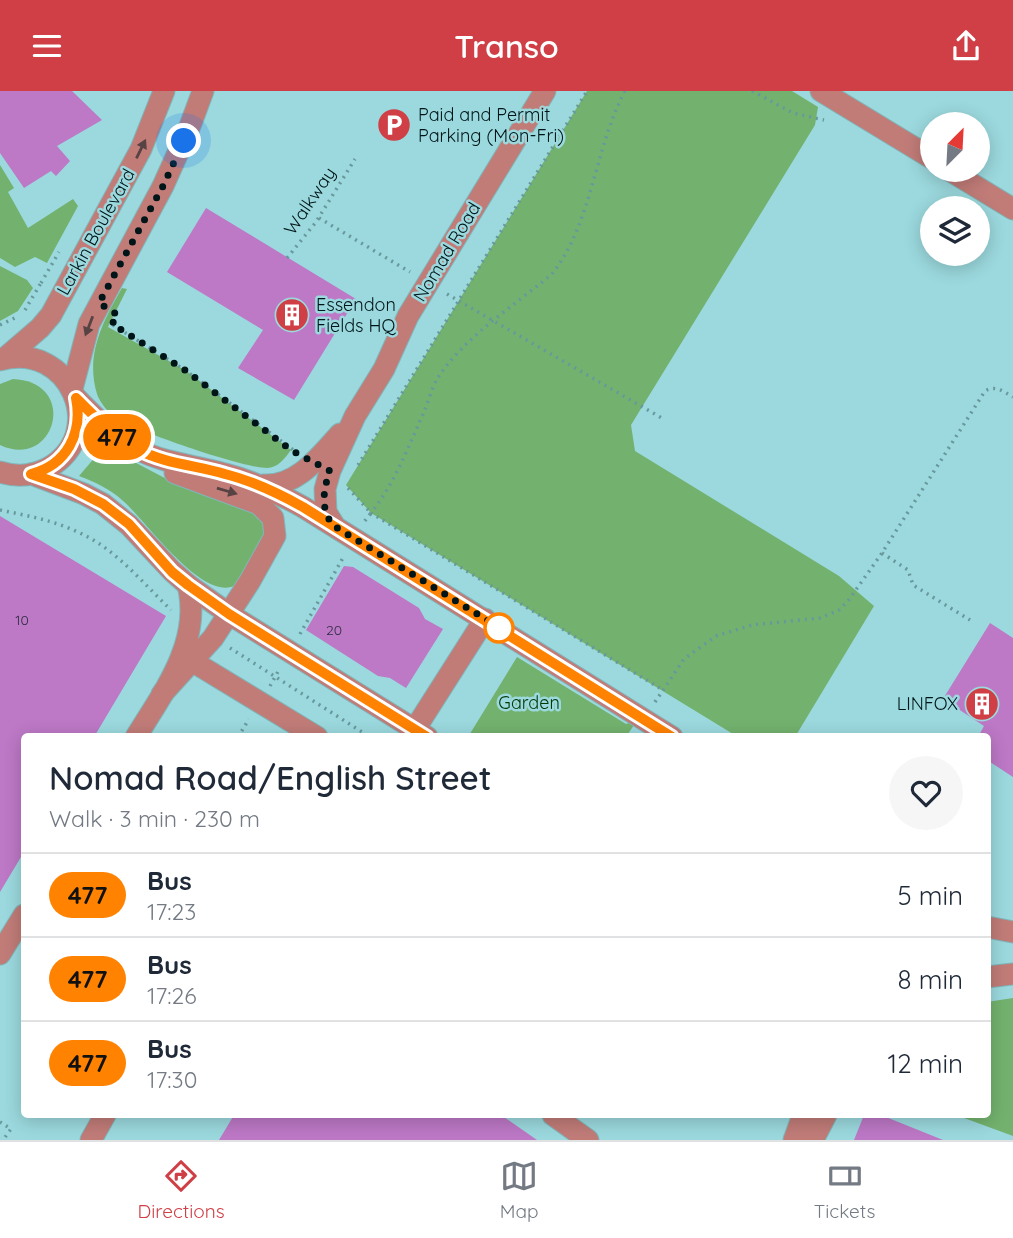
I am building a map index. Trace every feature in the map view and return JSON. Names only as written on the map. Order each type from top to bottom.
[{"type":"street","name":"Larkin Boulevard","points":[[2,359],[40,328],[62,295],[141,149],[164,91]]},
{"type":"street","name":"Larkin Boulevard","points":[[0,488],[48,468],[68,450],[78,425],[74,394],[86,334],[99,303],[163,186],[190,126],[202,91]]},
{"type":"street","name":"Nomad Road","points":[[260,485],[275,486],[289,482],[321,467],[384,369],[408,316],[545,91]]},
{"type":"street","points":[[821,91],[920,151]]},
{"type":"street","points":[[969,182],[1013,209]]},
{"type":"street","points":[[2,359],[25,357],[44,362],[60,373],[74,394],[106,428],[172,472],[191,481],[259,503],[273,518],[275,536],[272,545],[229,614],[212,639],[188,658],[138,733]]},
{"type":"street","points":[[144,452],[181,465],[222,473],[260,485],[354,538],[663,733]]},
{"type":"street","points":[[321,467],[325,489],[324,505],[327,517],[334,526]]},
{"type":"street","points":[[0,472],[27,475],[74,489],[103,504],[129,524],[172,572],[188,585],[229,614],[421,733],[485,619]]},
{"type":"street","points":[[188,585],[192,604],[188,658]]},
{"type":"street","points":[[212,639],[209,649],[212,659],[233,686]]},
{"type":"street","points":[[188,658],[310,733]]},
{"type":"street","points":[[0,954],[21,920]]},
{"type":"street","points":[[991,928],[1013,932]]},
{"type":"street","points":[[991,977],[1013,974]]},
{"type":"street","points":[[91,1140],[104,1118]]},
{"type":"street","points":[[557,1118],[588,1140]]},
{"type":"street","points":[[794,1140],[802,1118]]},
{"type":"street","points":[[813,1140],[824,1118]]},
{"type":"path","points":[[353,474],[587,91]]},
{"type":"path","points":[[289,652],[354,538],[395,475],[435,382],[449,362],[552,274],[562,261],[581,219],[609,126],[625,91]]},
{"type":"path","points":[[752,91],[793,113],[829,120]]},
{"type":"path","name":"Walkway","points":[[287,258],[319,218],[355,159]]},
{"type":"path","points":[[319,218],[665,420]]},
{"type":"path","points":[[0,325],[24,311],[59,250]]},
{"type":"path","points":[[41,283],[62,295]]},
{"type":"path","points":[[99,303],[118,315],[112,324],[185,370],[291,450],[339,478],[371,513],[663,690],[684,659],[716,636],[752,625],[820,618],[839,610],[858,590],[985,391],[990,388],[997,389],[1013,397]]},
{"type":"path","points":[[0,510],[56,523],[86,535],[107,550],[178,617],[191,625]]},
{"type":"path","points":[[882,553],[908,570],[914,585],[970,620]]},
{"type":"path","points":[[212,639],[364,733]]},
{"type":"path","points":[[0,1122],[11,1129],[3,1140]]},
{"type":"green space","points":[[587,91],[792,91],[818,107],[815,125],[631,425],[635,451],[839,576],[874,606],[797,733],[731,733],[371,513],[346,485]]},
{"type":"green space","points":[[0,165],[14,188],[8,192],[28,228],[73,199],[78,206],[47,263],[35,257],[15,267],[0,258]]},
{"type":"green space","points":[[0,266],[27,280],[33,288],[18,311],[0,321]]},
{"type":"green space","points":[[122,288],[127,289],[108,327],[185,370],[291,450],[281,462],[267,468],[213,455],[142,430],[109,412],[97,394],[93,366],[98,339]]},
{"type":"green space","points":[[13,379],[34,384],[47,394],[53,408],[52,423],[46,436],[35,446],[19,450],[0,445],[0,384]]},
{"type":"green space","points":[[102,445],[178,485],[250,506],[264,523],[266,535],[236,585],[223,588],[191,571],[117,496],[79,476]]},
{"type":"green space","name":"Garden","points":[[517,657],[626,724],[634,725],[629,733],[470,733]]},
{"type":"green space","points":[[1013,998],[1013,1136],[964,1118],[991,1118],[991,1001]]},
{"type":"building","points":[[0,91],[72,91],[102,120],[57,146],[70,161],[56,176],[51,171],[24,188],[0,153]]},
{"type":"building","name":"Essendon Fields HQ","points":[[206,208],[356,299],[294,400],[238,368],[263,330],[167,272]]},
{"type":"building","points":[[0,516],[166,616],[96,733],[21,733],[21,857],[0,892]]},
{"type":"building","points":[[344,566],[353,567],[419,608],[425,619],[443,629],[406,688],[390,678],[378,676],[306,630]]},
{"type":"building","name":"LINFOX","points":[[990,623],[1013,638],[1013,777],[991,763],[991,733],[980,733],[984,726],[943,699]]},
{"type":"building","points":[[232,1118],[505,1118],[537,1140],[219,1140]]},
{"type":"building","points":[[863,1118],[888,1118],[943,1140],[854,1140]]},
{"type":"bus line","name":"477","points":[[421,733],[229,614],[188,585],[172,572],[129,524],[103,504],[74,489],[31,474],[56,463],[68,450],[78,425],[76,398],[106,428],[136,449],[181,465],[222,473],[260,485],[303,507],[666,733]]},
{"type":"place","name":"Paid and Permit Parking (Mon-Fri)","points":[[394,125]]},
{"type":"place","name":"Essendon Fields HQ","points":[[292,315]]},
{"type":"place","name":"LINFOX","points":[[982,704]]},
{"type":"route","points":[[184,141],[163,186],[99,303],[118,315],[112,324],[185,370],[291,450],[330,471],[324,505],[327,517],[334,526],[508,633],[499,628]]}]
